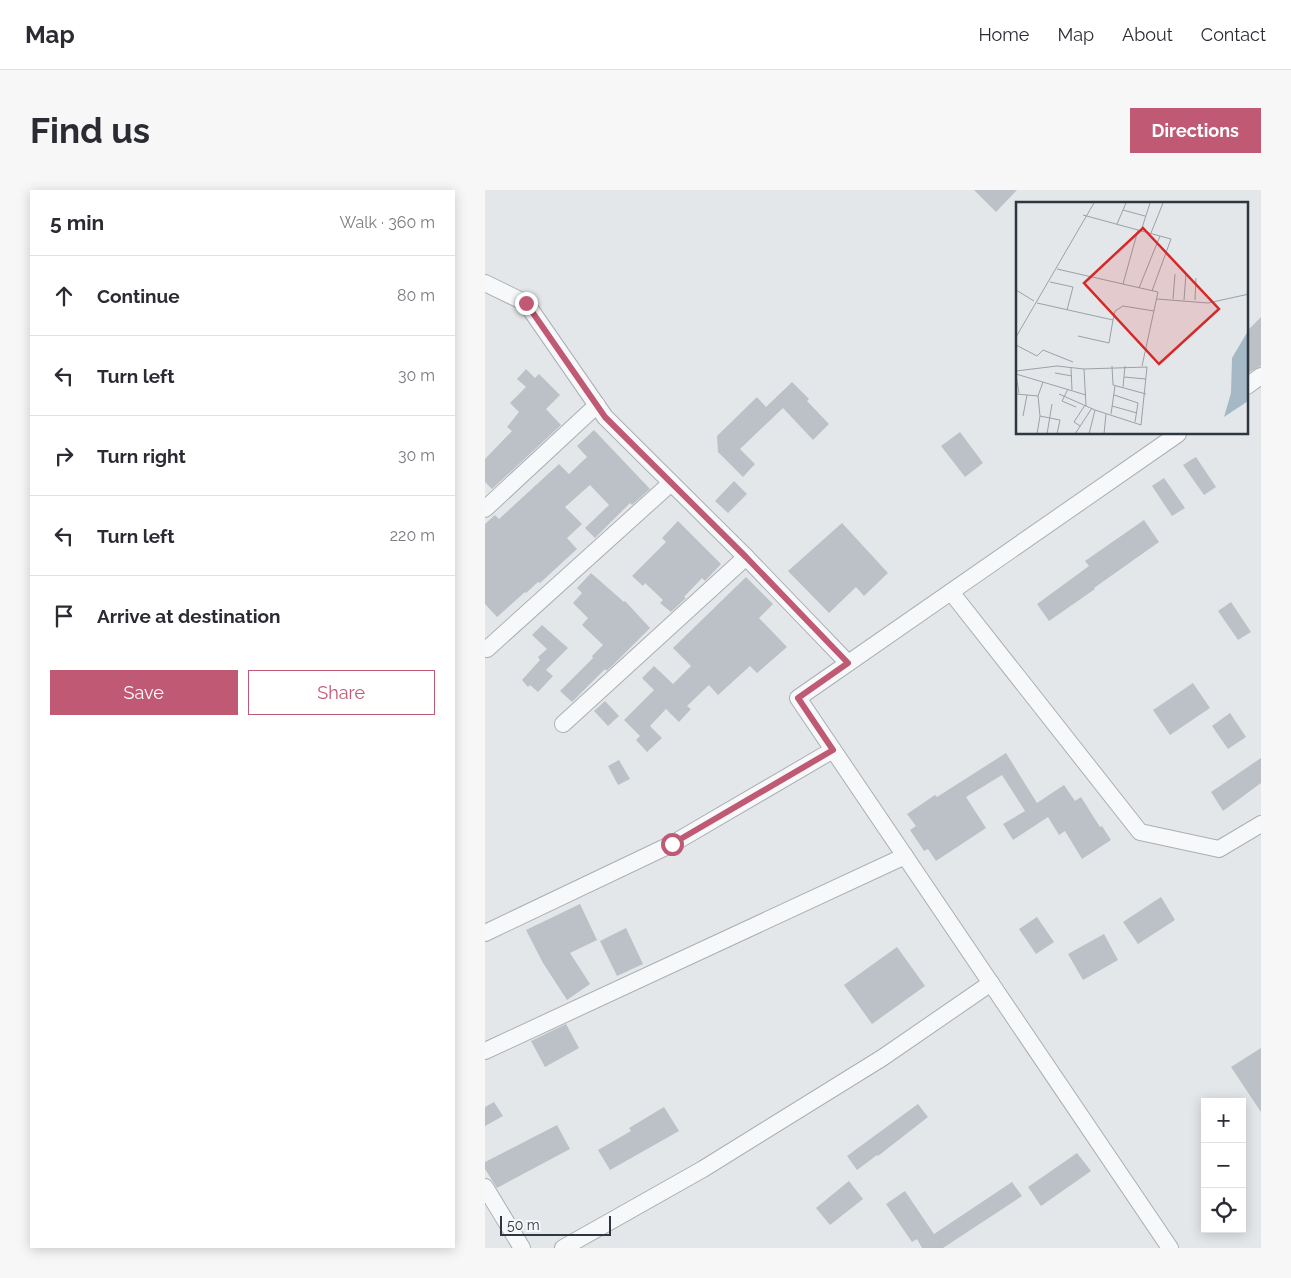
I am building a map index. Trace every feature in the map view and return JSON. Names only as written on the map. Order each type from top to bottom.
[{"type":"street","points":[[485,283],[526,303],[605,417],[746,557],[848,663]]},
{"type":"street","points":[[1249,385],[1261,376]]},
{"type":"street","points":[[485,509],[597,405]]},
{"type":"street","points":[[1170,1248],[798,698],[1177,435]]},
{"type":"street","points":[[487,649],[671,482]]},
{"type":"street","points":[[563,724],[746,557]]},
{"type":"street","points":[[951,592],[1140,832],[1219,849],[1261,824]]},
{"type":"street","points":[[485,933],[672,844],[833,750]]},
{"type":"street","points":[[485,1052],[905,856]]},
{"type":"street","points":[[563,1248],[703,1170],[882,1058],[991,983]]},
{"type":"street","points":[[485,1187],[519,1247]]},
{"type":"building","points":[[974,190],[1017,190],[996,212]]},
{"type":"building","points":[[1261,317],[1261,366],[1249,372],[1249,329]]},
{"type":"building","points":[[526,369],[535,378],[539,374],[560,395],[546,409],[561,425],[492,489],[485,482],[485,459],[512,431],[507,427],[519,412],[510,403],[526,387],[517,379]]},
{"type":"building","points":[[792,382],[809,399],[807,401],[829,424],[813,440],[783,408],[740,449],[755,464],[743,477],[718,452],[717,436],[757,397],[766,407]]},
{"type":"building","points":[[594,430],[650,489],[632,505],[630,503],[595,538],[585,528],[609,505],[590,485],[565,507],[582,524],[567,538],[577,549],[540,583],[538,582],[525,592],[497,617],[485,604],[485,524],[495,515],[499,519],[559,464],[569,474],[587,457],[577,446]]},
{"type":"building","points":[[960,432],[983,463],[965,477],[941,446]]},
{"type":"building","points":[[1196,457],[1216,487],[1204,495],[1183,465]]},
{"type":"building","points":[[1164,478],[1185,508],[1172,516],[1152,486]]},
{"type":"building","points":[[734,481],[747,494],[728,513],[715,501]]},
{"type":"building","points":[[1144,520],[1159,542],[1049,621],[1037,604],[1089,566],[1085,561]]},
{"type":"building","points":[[678,521],[721,564],[705,581],[702,578],[684,597],[686,598],[671,612],[660,603],[663,600],[645,583],[643,586],[632,576],[666,542],[662,538]]},
{"type":"building","points":[[842,523],[888,573],[864,596],[856,587],[829,613],[788,571]]},
{"type":"building","points":[[591,573],[625,601],[650,628],[572,702],[560,691],[593,658],[592,656],[603,645],[582,625],[588,618],[573,603],[582,593],[577,588]]},
{"type":"building","points":[[746,577],[773,604],[759,618],[787,647],[757,673],[750,666],[718,695],[709,685],[687,706],[691,709],[679,722],[666,709],[650,726],[662,738],[647,752],[636,740],[640,736],[624,720],[654,690],[642,678],[654,666],[673,684],[691,666],[673,648]]},
{"type":"building","points":[[1231,602],[1251,632],[1238,640],[1218,611]]},
{"type":"building","points":[[542,625],[568,648],[546,670],[553,676],[538,692],[530,685],[528,687],[522,680],[540,660],[538,657],[547,649],[532,635]]},
{"type":"building","points":[[1193,683],[1210,708],[1170,735],[1153,710]]},
{"type":"building","points":[[605,701],[619,716],[608,726],[594,711]]},
{"type":"building","points":[[1230,713],[1246,737],[1228,749],[1212,726]]},
{"type":"building","points":[[1006,753],[1037,803],[1064,785],[1075,801],[1081,797],[1100,827],[1102,826],[1111,840],[1082,859],[1065,831],[1059,835],[1048,817],[1013,840],[1003,824],[1025,811],[1002,775],[966,797],[986,828],[936,861],[928,849],[924,851],[910,830],[916,826],[907,814]]},
{"type":"building","points":[[1261,758],[1261,783],[1223,811],[1211,792]]},
{"type":"building","points":[[619,760],[630,779],[618,785],[608,766]]},
{"type":"building","points":[[1161,897],[1175,920],[1138,944],[1123,922]]},
{"type":"building","points":[[580,904],[597,940],[570,953],[590,984],[567,1000],[543,963],[526,930]]},
{"type":"building","points":[[1037,917],[1054,942],[1036,954],[1019,929]]},
{"type":"building","points":[[626,928],[643,964],[617,976],[600,941]]},
{"type":"building","points":[[1104,934],[1118,960],[1083,980],[1068,954]]},
{"type":"building","points":[[897,947],[925,986],[872,1024],[844,985]]},
{"type":"building","points":[[566,1024],[579,1048],[545,1067],[531,1041]]},
{"type":"building","points":[[1261,1048],[1261,1112],[1231,1067]]},
{"type":"building","points":[[494,1102],[503,1116],[485,1126],[485,1107]]},
{"type":"building","points":[[918,1104],[928,1117],[857,1170],[847,1156]]},
{"type":"building","points":[[664,1107],[679,1131],[610,1170],[598,1150],[631,1131],[629,1128]]},
{"type":"building","points":[[557,1125],[570,1149],[497,1188],[485,1169],[485,1162]]},
{"type":"building","points":[[1077,1153],[1091,1171],[1041,1206],[1028,1187]]},
{"type":"building","points":[[849,1181],[863,1199],[830,1225],[816,1208]]},
{"type":"building","points":[[1012,1182],[1022,1196],[943,1248],[922,1248],[917,1239],[912,1242],[886,1204],[905,1191],[934,1234]]},
{"type":"route","points":[[526,303],[605,417],[746,557],[848,663],[798,698],[833,750],[672,844]]}]
